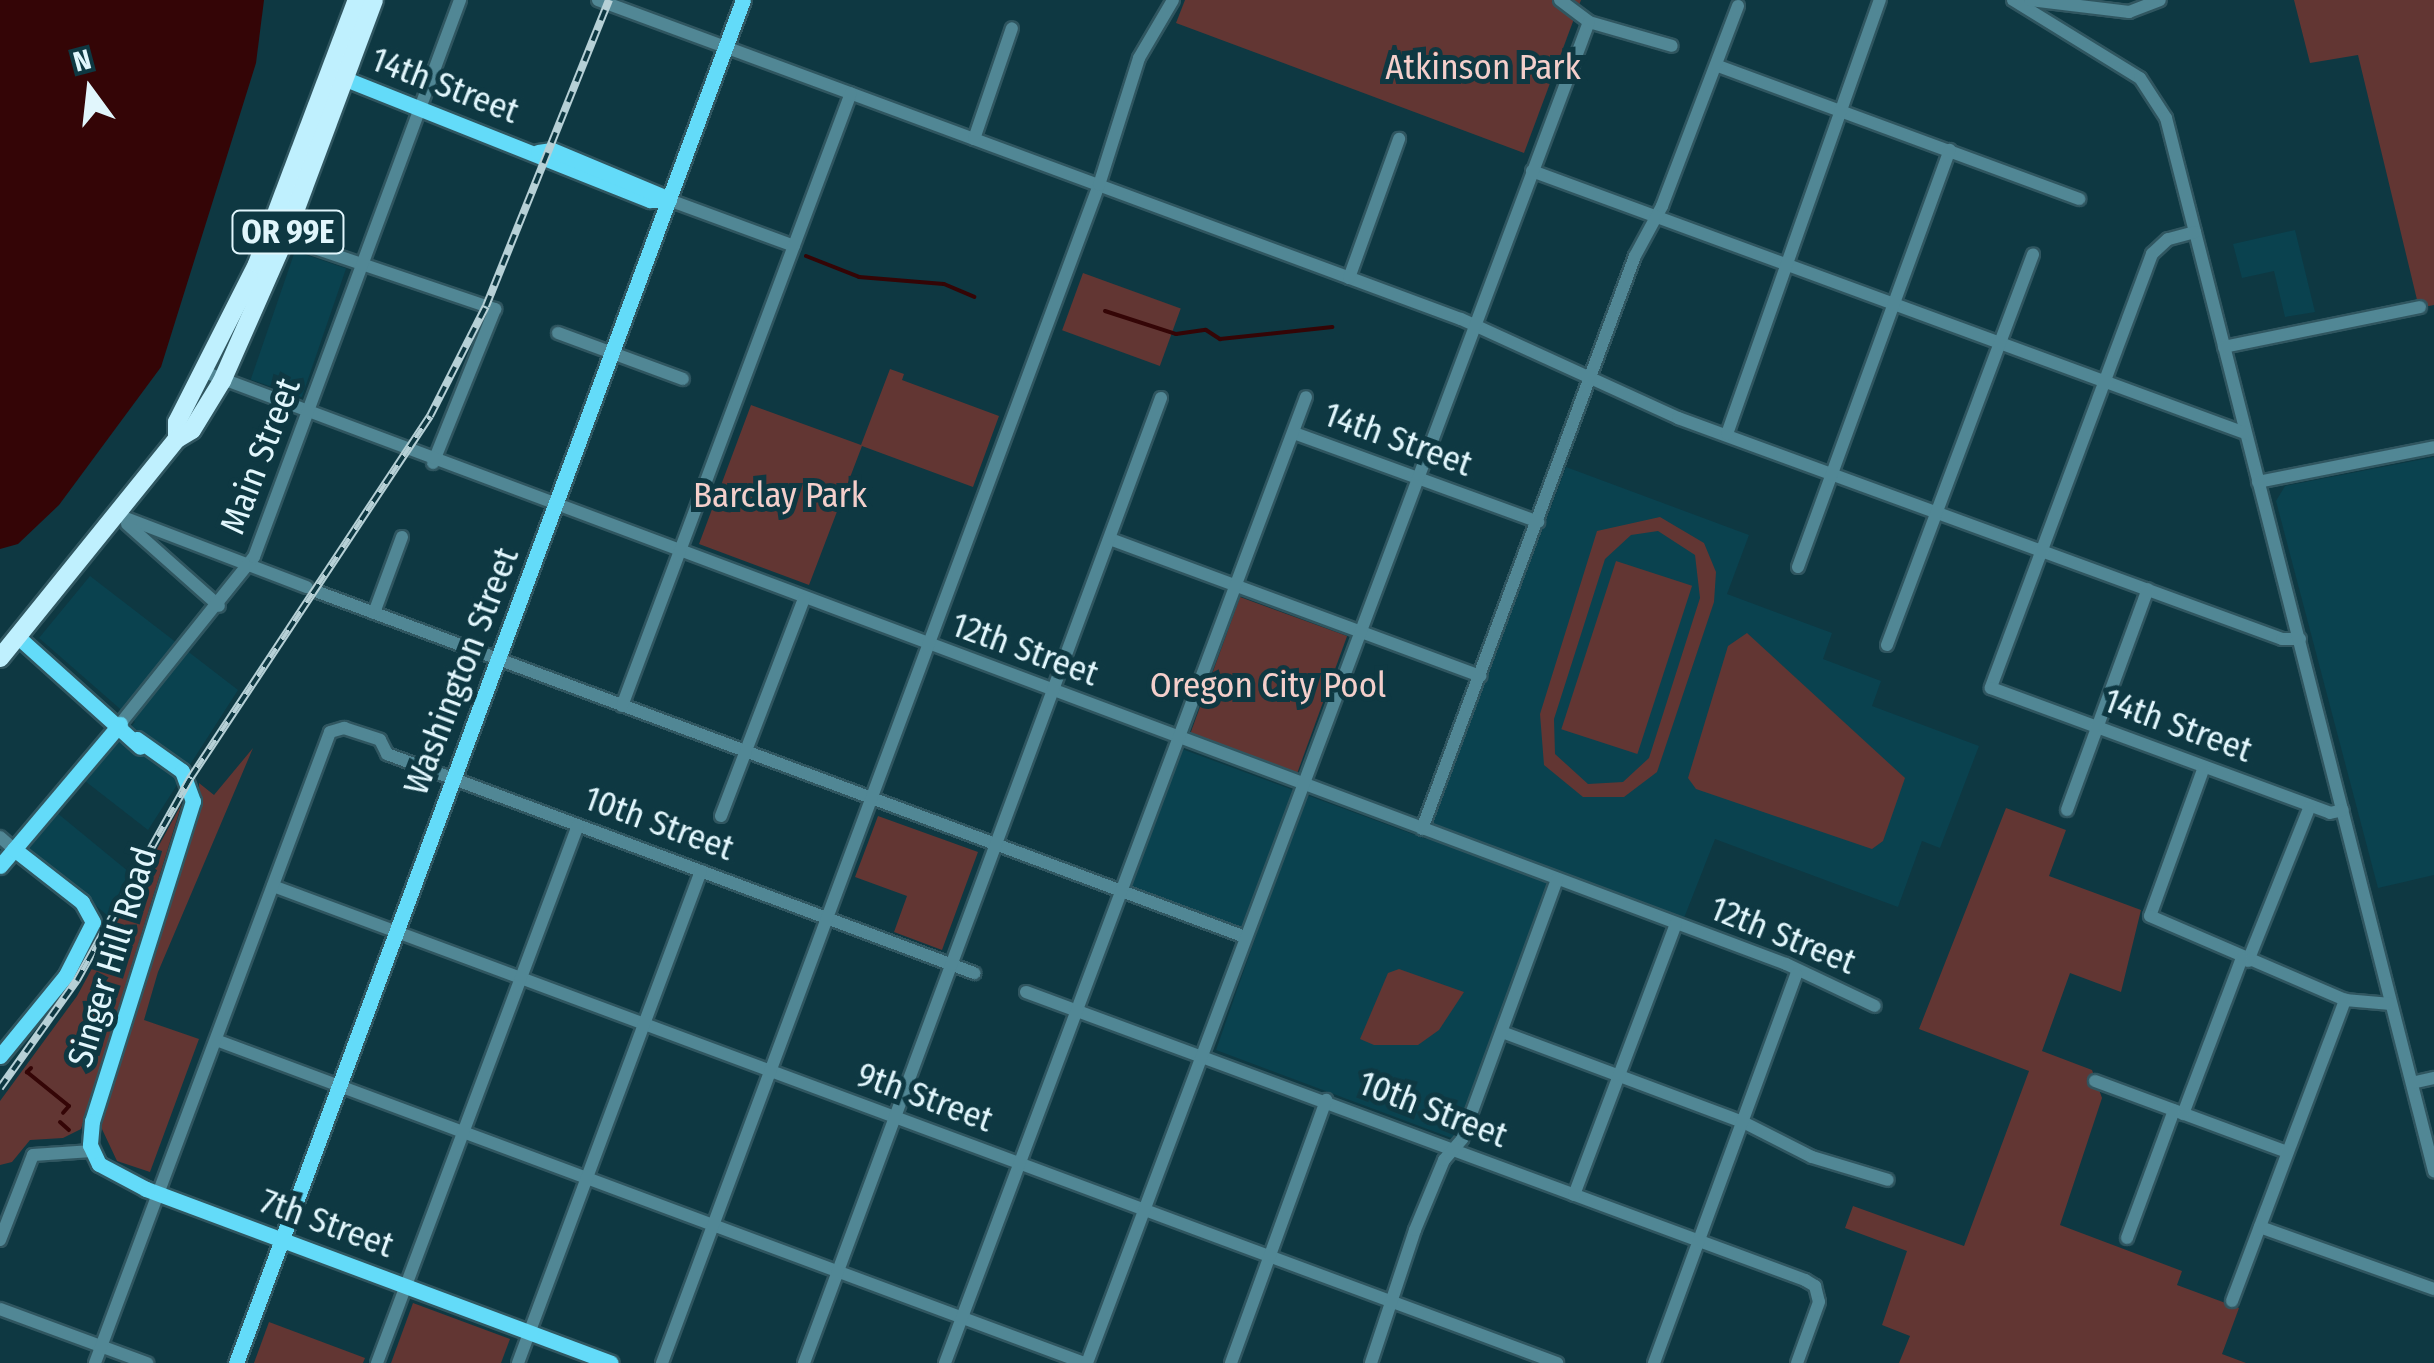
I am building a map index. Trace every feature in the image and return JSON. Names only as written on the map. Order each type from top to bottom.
[{"type":"highway","name":"OR 99E","points":[[214,377],[286,238],[338,76],[357,0]]},
{"type":"highway","name":"OR 99E","points":[[0,658],[176,439],[192,430],[257,264],[374,0]]},
{"type":"main road","name":"Washington Street","points":[[236,1363],[743,0]]},
{"type":"main road","name":"14th Street","points":[[338,76],[538,152],[552,150],[670,200]]},
{"type":"main road","points":[[18,637],[120,724]]},
{"type":"main road","name":"Singer Hill Road","points":[[92,1151],[92,1121],[143,947],[192,806],[185,779],[120,724]]},
{"type":"main road","name":"Main Street","points":[[0,866],[120,724]]},
{"type":"main road","points":[[0,1054],[66,975],[93,922],[82,902],[14,850]]},
{"type":"main road","name":"7th Street","points":[[92,1151],[109,1172],[158,1194],[612,1363]]},
{"type":"street","name":"Main Street","points":[[120,724],[249,568],[460,0]]},
{"type":"street","points":[[598,0],[1475,325],[1727,434],[2282,639],[2300,639]]},
{"type":"street","points":[[662,1363],[1099,185],[1139,58],[1173,0]]},
{"type":"street","points":[[1560,0],[1589,22],[1672,46]]},
{"type":"street","points":[[1727,434],[1837,111],[1880,0]]},
{"type":"street","points":[[2013,0],[2062,26],[2140,78],[2166,118],[2434,1170]]},
{"type":"street","points":[[2030,0],[2135,12],[2160,0]]},
{"type":"street","points":[[2062,26],[2069,5]]},
{"type":"street","points":[[1422,829],[1590,378],[1718,66],[1738,6]]},
{"type":"street","points":[[216,1040],[1085,1363],[1589,22]]},
{"type":"street","points":[[974,140],[1012,28]]},
{"type":"street","points":[[1718,66],[2079,199]]},
{"type":"street","points":[[622,706],[851,93]]},
{"type":"street","points":[[1349,278],[1398,139]]},
{"type":"street","points":[[1798,567],[1950,150]]},
{"type":"street","points":[[1532,171],[1999,346],[2245,432]]},
{"type":"street","name":"14th Street","points":[[670,200],[794,246]]},
{"type":"street","points":[[2044,550],[2158,246],[2195,232]]},
{"type":"street","points":[[286,238],[365,261],[495,309],[433,463]]},
{"type":"street","points":[[1887,645],[2033,254]]},
{"type":"street","points":[[2224,347],[2420,308]]},
{"type":"street","points":[[558,333],[683,379]]},
{"type":"street","name":"12th Street","points":[[214,377],[433,463],[1786,964],[1796,974],[1875,1006]]},
{"type":"street","points":[[945,1363],[1306,397]]},
{"type":"street","points":[[804,1363],[1161,398]]},
{"type":"street","name":"14th Street","points":[[1294,433],[1538,522]]},
{"type":"street","points":[[2258,482],[2434,447]]},
{"type":"street","points":[[118,515],[249,568],[1245,937]]},
{"type":"street","points":[[118,515],[218,606]]},
{"type":"street","points":[[374,613],[402,537]]},
{"type":"street","points":[[1110,538],[1481,676]]},
{"type":"street","name":"14th Street","points":[[2044,550],[1992,688],[2310,806],[2343,810]]},
{"type":"street","points":[[2067,810],[2148,589]]},
{"type":"street","points":[[720,816],[804,598]]},
{"type":"street","name":"10th Street","points":[[273,886],[330,732],[344,728],[380,740],[387,754],[974,973]]},
{"type":"street","points":[[2204,767],[2150,916],[2345,1000],[2392,1004]]},
{"type":"street","points":[[2127,1238],[2310,806]]},
{"type":"street","points":[[377,1363],[578,825]]},
{"type":"street","points":[[0,837],[14,850]]},
{"type":"street","points":[[518,1363],[701,871]]},
{"type":"street","points":[[1372,1363],[1415,1230],[1454,1149],[1502,1032],[1557,879]]},
{"type":"street","points":[[95,1363],[273,886]]},
{"type":"street","name":"9th Street","points":[[273,886],[1557,1363]]},
{"type":"street","points":[[1574,1196],[1676,924]]},
{"type":"street","points":[[1654,1363],[1796,974]]},
{"type":"street","name":"10th Street","points":[[1026,992],[1326,1100],[1815,1286],[1819,1302],[1797,1363]]},
{"type":"street","points":[[2232,1301],[2345,1000]]},
{"type":"street","points":[[1502,1032],[1743,1122],[1812,1157],[1888,1180]]},
{"type":"street","points":[[2412,1083],[2434,1078]]},
{"type":"street","points":[[2094,1081],[2287,1152]]},
{"type":"street","points":[[1232,1363],[1326,1100]]},
{"type":"street","points":[[0,1240],[30,1159],[42,1150],[92,1151]]},
{"type":"street","points":[[2260,1227],[2434,1289]]},
{"type":"street","points":[[0,1310],[146,1363]]},
{"type":"street","points":[[1512,1363],[1518,1348]]},
{"type":"shaded area","points":[[0,0],[264,0],[256,63],[161,367],[59,505],[18,544],[0,549]]},
{"type":"shaded area","points":[[2295,230],[2315,312],[2285,317],[2274,271],[2242,278],[2233,244]]},
{"type":"shaded area","points":[[295,251],[346,269],[302,397],[251,380]]},
{"type":"shaded area","points":[[2434,457],[2434,875],[2378,888],[2276,501],[2285,486]]},
{"type":"shaded area","points":[[1566,467],[1749,535],[1727,594],[1832,633],[1823,659],[1881,681],[1872,706],[1979,746],[1940,848],[1922,841],[1898,907],[1715,839],[1684,918],[1555,871],[1454,1139],[1216,1050],[1257,933],[1131,886],[1182,749],[1426,839]]},
{"type":"shaded area","points":[[90,576],[238,690],[148,830],[85,781],[135,722],[39,638]]},
{"type":"shaded area","points":[[56,812],[129,872],[108,916],[27,846]]},
{"type":"green space","name":"Atkinson Park","points":[[1185,0],[1581,0],[1524,153],[1176,23]]},
{"type":"green space","points":[[2294,0],[2434,0],[2434,305],[2419,308],[2358,55],[2310,63]]},
{"type":"green space","points":[[1083,273],[1181,309],[1160,366],[1062,330]]},
{"type":"green space","name":"Barclay Park","points":[[890,369],[904,374],[902,380],[999,416],[973,487],[862,446],[809,585],[699,544],[751,405],[861,445]]},
{"type":"green space","points":[[1660,517],[1704,543],[1716,572],[1714,602],[1657,772],[1624,797],[1583,797],[1544,765],[1540,714],[1597,531]],"holes":[[[1658,531],[1695,555],[1700,598],[1649,758],[1623,782],[1588,784],[1555,754],[1554,719],[1605,559],[1631,535]]]},
{"type":"green space","points":[[1616,561],[1692,586],[1637,754],[1561,729]]},
{"type":"green space","name":"Oregon City Pool","points":[[1240,597],[1347,636],[1297,773],[1190,734]]},
{"type":"green space","points":[[1747,633],[1905,778],[1883,841],[1872,849],[1696,789],[1688,778],[1728,646]]},
{"type":"green space","points":[[253,748],[158,972],[144,1020],[199,1039],[150,1172],[117,1161],[101,1127],[161,917],[200,811],[199,783],[214,795]]},
{"type":"green space","points":[[182,803],[81,1129],[63,1138],[30,1140],[12,1162],[0,1165],[0,1101],[77,996]]},
{"type":"green space","points":[[2006,808],[2066,830],[2049,876],[2141,910],[2121,992],[2070,973],[2042,1051],[2092,1070],[2102,1098],[2060,1225],[2182,1271],[2177,1285],[2239,1308],[2222,1354],[2246,1363],[1899,1363],[1910,1336],[1882,1325],[1907,1251],[1845,1228],[1853,1206],[1964,1246],[2029,1071],[1919,1029]]},
{"type":"green space","points":[[878,816],[978,852],[942,950],[894,932],[907,896],[855,877]]},
{"type":"green space","points":[[1399,969],[1464,992],[1439,1030],[1418,1045],[1374,1045],[1360,1039],[1388,973]]},
{"type":"green space","points":[[413,1303],[510,1339],[501,1363],[391,1363]]},
{"type":"green space","points":[[269,1322],[365,1358],[363,1363],[254,1363]]},
{"type":"waterway","points":[[806,256],[859,277],[944,284],[974,297]]},
{"type":"waterway","points":[[1105,311],[1176,334],[1206,330],[1220,339],[1332,327]]},
{"type":"waterway","points":[[31,1068],[27,1072],[69,1106],[63,1113]]},
{"type":"waterway","points":[[60,1122],[69,1130]]},
{"type":"railway","points":[[0,1088],[77,980],[191,777],[430,416],[486,306],[609,0]]}]
